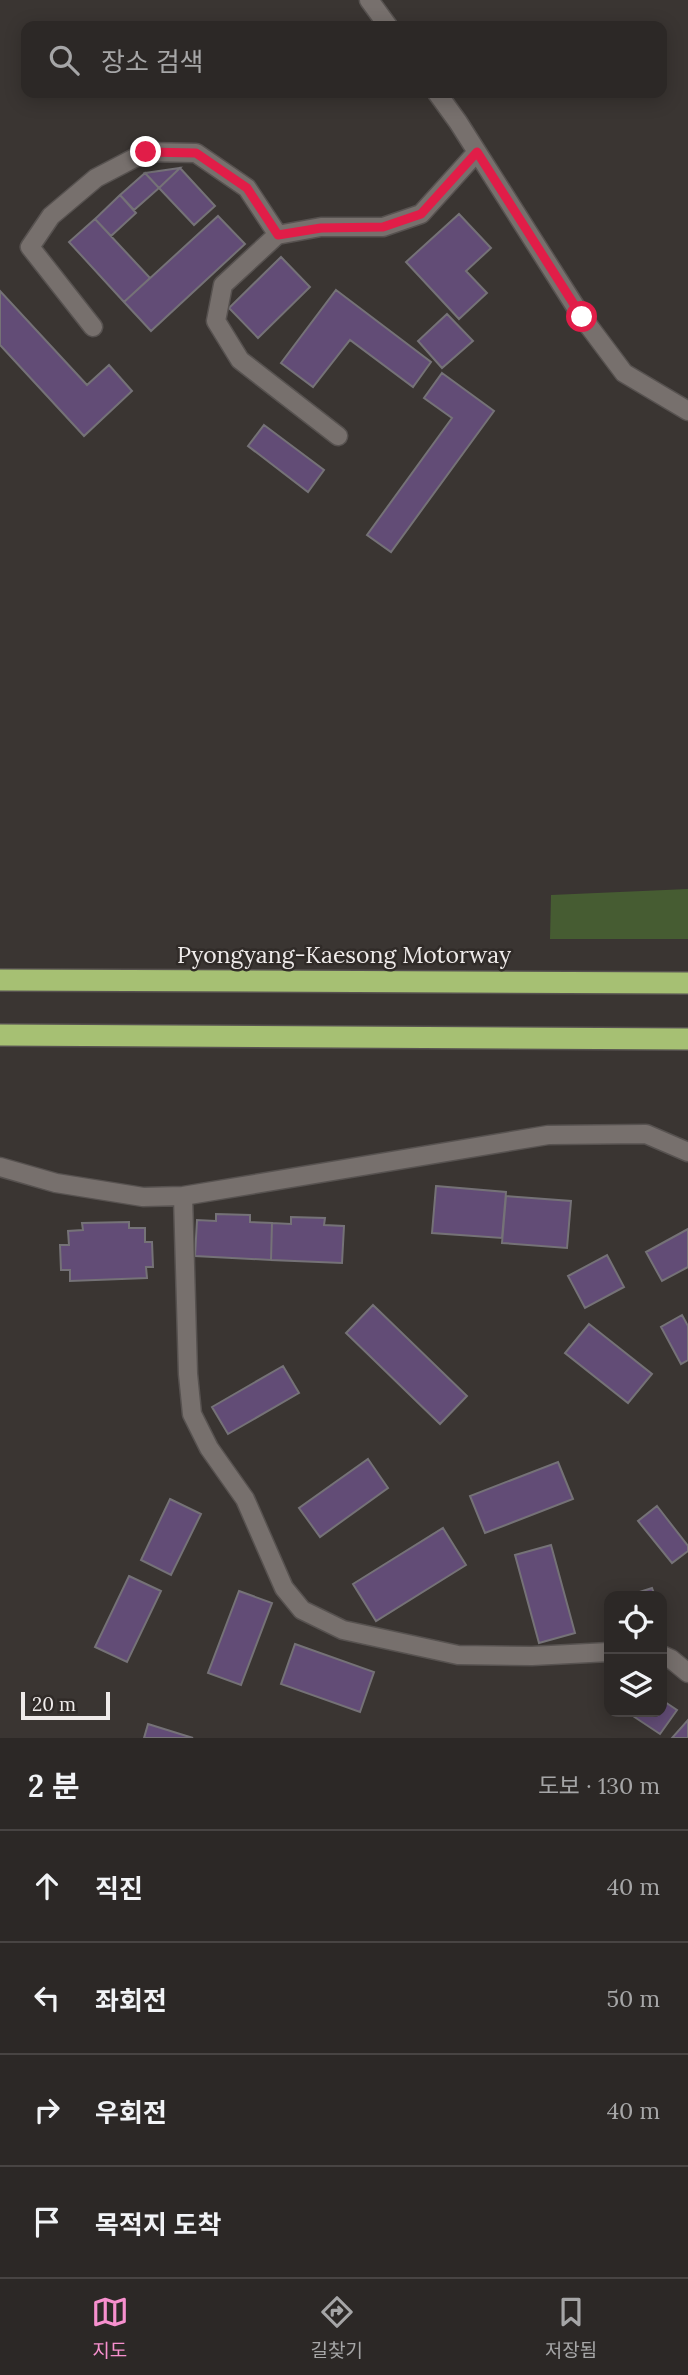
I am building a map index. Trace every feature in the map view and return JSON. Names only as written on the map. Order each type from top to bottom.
[{"type":"highway","name":"Pyongyang-Kaesong Motorway","points":[[0,979],[688,983]]},
{"type":"highway","points":[[0,1035],[688,1039]]},
{"type":"street","points":[[369,0],[384,21]]},
{"type":"street","points":[[439,98],[582,317],[624,373],[688,411]]},
{"type":"street","points":[[93,327],[30,247],[51,216],[96,178],[146,152],[196,153],[247,188],[278,235]]},
{"type":"street","points":[[338,436],[240,360],[216,321],[223,285],[278,235],[321,228],[383,227],[421,214],[477,152]]},
{"type":"street","points":[[0,1167],[56,1183],[143,1197],[183,1196],[548,1135],[646,1134],[688,1152]]},
{"type":"street","points":[[183,1196],[188,1374],[192,1414],[209,1448],[245,1499],[284,1588],[302,1610],[343,1630],[458,1655],[532,1656],[604,1652]]},
{"type":"street","points":[[667,1657],[688,1673]]},
{"type":"green space","points":[[688,889],[688,939],[550,939],[551,895]]},
{"type":"building","points":[[180,168],[215,206],[194,225],[159,188]]},
{"type":"building","points":[[180,168],[159,188],[145,173]]},
{"type":"building","points":[[145,173],[159,188],[134,210],[120,195]]},
{"type":"building","points":[[120,195],[136,213],[111,236],[95,219]]},
{"type":"building","points":[[459,214],[491,248],[466,271],[487,293],[459,319],[406,262]]},
{"type":"building","points":[[218,216],[245,244],[151,331],[124,302]]},
{"type":"building","points":[[95,219],[150,278],[124,302],[69,242]]},
{"type":"building","points":[[281,257],[310,287],[258,338],[229,308]]},
{"type":"building","points":[[336,290],[431,362],[413,387],[350,340],[313,387],[281,363]]},
{"type":"building","points":[[0,291],[87,385],[109,365],[132,391],[84,436],[0,345]]},
{"type":"building","points":[[447,314],[473,341],[442,368],[418,341]]},
{"type":"building","points":[[442,373],[494,411],[391,552],[367,535],[452,418],[424,398]]},
{"type":"building","points":[[264,425],[324,470],[308,492],[248,446]]},
{"type":"building","points":[[436,1186],[506,1192],[502,1238],[432,1233]]},
{"type":"building","points":[[506,1196],[571,1201],[567,1248],[502,1243]]},
{"type":"building","points":[[216,1214],[250,1215],[250,1222],[272,1223],[271,1260],[195,1256],[197,1220],[216,1221]]},
{"type":"building","points":[[291,1217],[325,1218],[324,1225],[344,1226],[342,1263],[271,1260],[272,1223],[291,1224]]},
{"type":"building","points":[[129,1222],[129,1228],[145,1228],[145,1242],[152,1242],[153,1267],[146,1267],[147,1278],[70,1281],[70,1270],[61,1270],[60,1245],[69,1245],[68,1231],[83,1230],[82,1223]]},
{"type":"building","points":[[688,1229],[688,1267],[662,1281],[646,1252]]},
{"type":"building","points":[[607,1255],[624,1287],[585,1308],[568,1276]]},
{"type":"building","points":[[373,1305],[467,1396],[440,1424],[346,1333]]},
{"type":"building","points":[[682,1315],[688,1326],[688,1360],[681,1364],[661,1327]]},
{"type":"building","points":[[589,1324],[652,1374],[628,1403],[565,1353]]},
{"type":"building","points":[[283,1366],[299,1393],[228,1434],[212,1407]]},
{"type":"building","points":[[368,1459],[388,1488],[320,1537],[299,1508]]},
{"type":"building","points":[[558,1462],[573,1499],[485,1533],[470,1496]]},
{"type":"building","points":[[170,1499],[201,1514],[171,1575],[141,1560]]},
{"type":"building","points":[[657,1506],[688,1546],[688,1551],[672,1563],[638,1521]]},
{"type":"building","points":[[443,1528],[466,1565],[376,1621],[353,1584]]},
{"type":"building","points":[[551,1545],[575,1633],[539,1643],[515,1555]]},
{"type":"building","points":[[129,1576],[161,1591],[127,1662],[95,1647]]},
{"type":"building","points":[[239,1591],[272,1603],[241,1685],[208,1673]]},
{"type":"building","points":[[295,1644],[374,1672],[360,1712],[281,1684]]},
{"type":"building","points":[[667,1703],[677,1710],[660,1734],[634,1717],[667,1717]]},
{"type":"building","points":[[688,1720],[688,1738],[672,1738]]},
{"type":"building","points":[[148,1724],[193,1738],[144,1738]]},
{"type":"route","points":[[146,152],[196,153],[247,188],[278,235],[321,228],[383,227],[421,214],[477,152],[582,317]]}]
